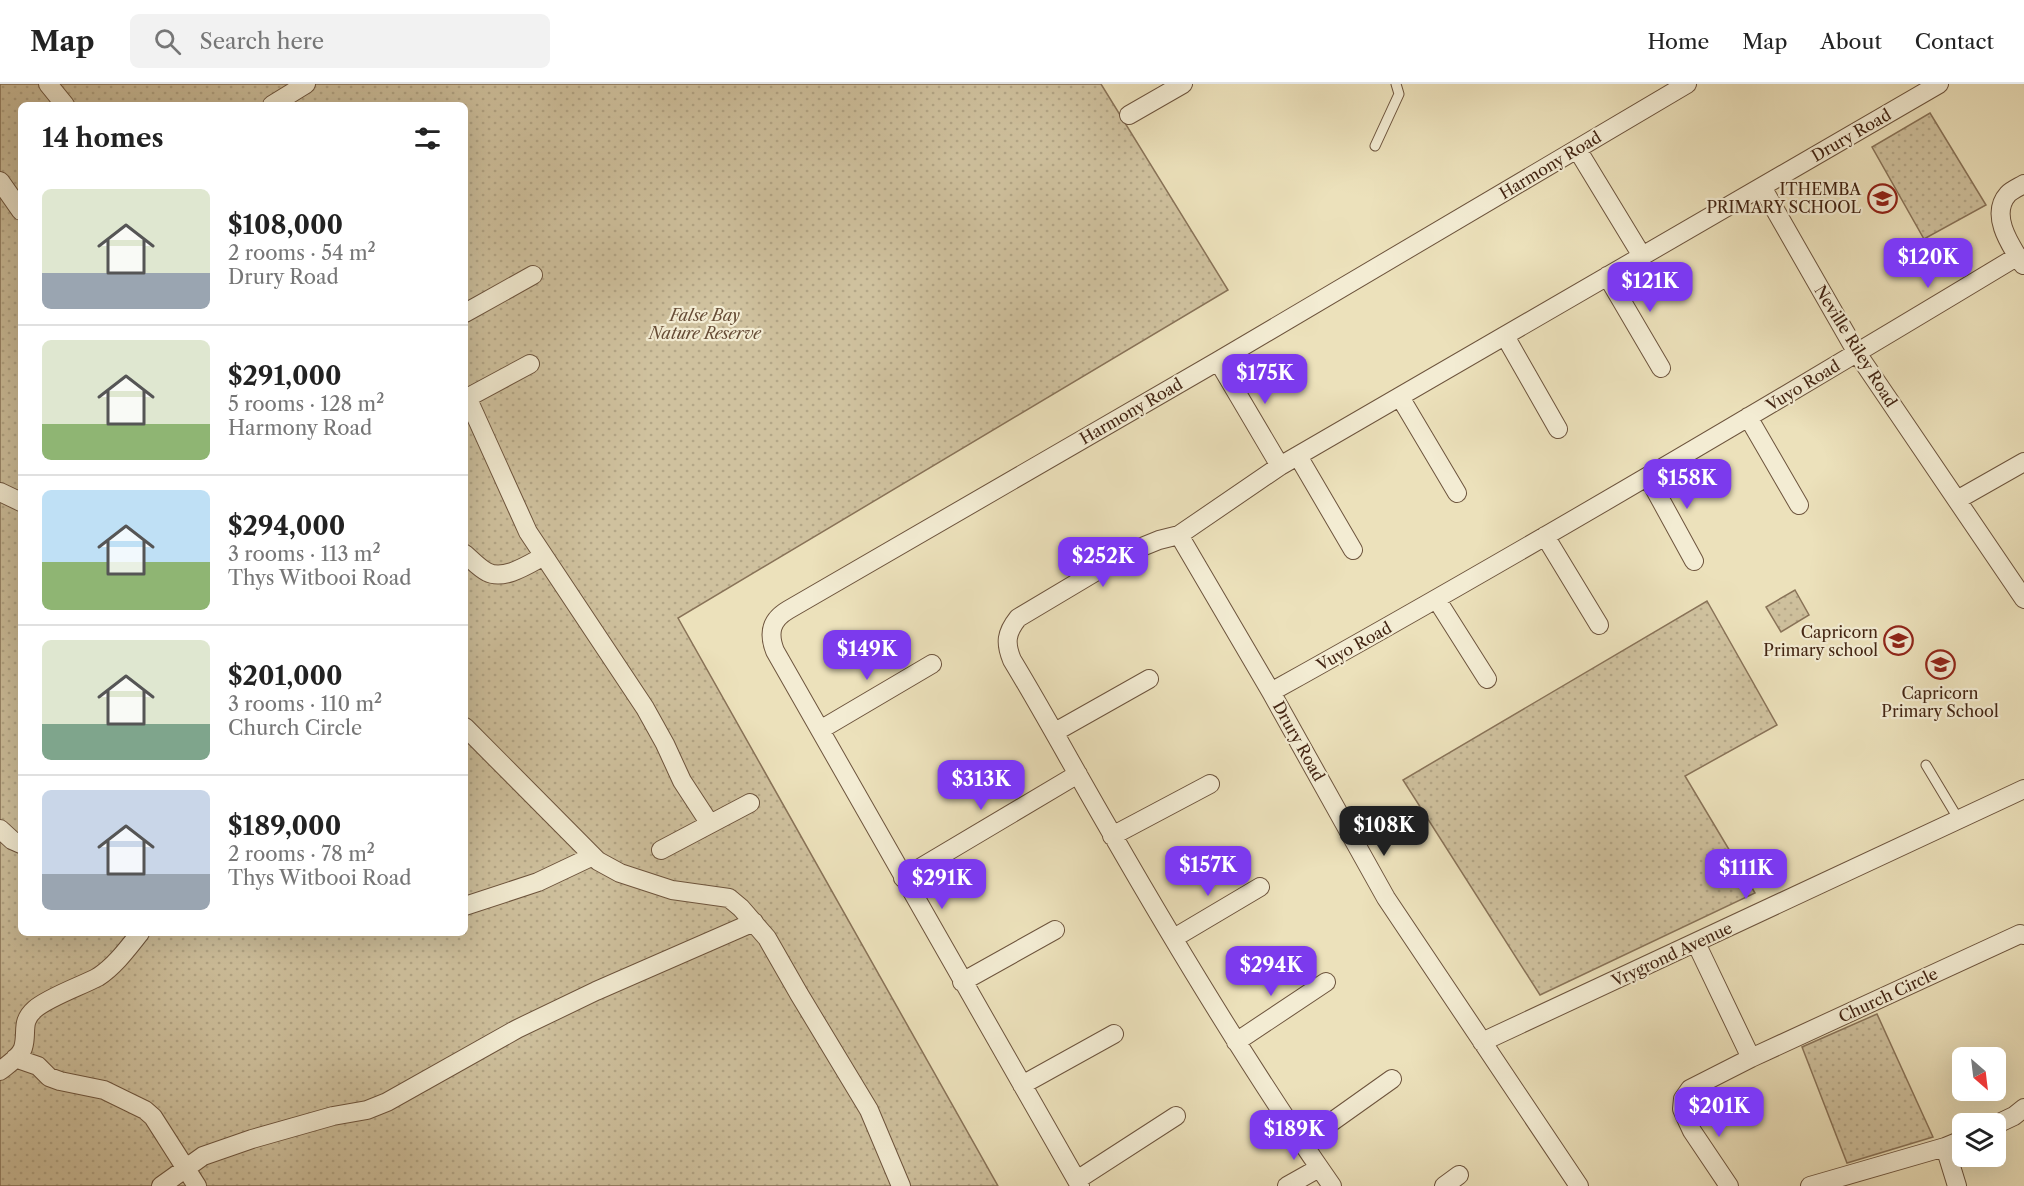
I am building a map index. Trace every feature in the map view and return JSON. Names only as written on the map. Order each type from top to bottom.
[{"type":"street","points":[[48,84],[63,102]]},
{"type":"street","points":[[277,102],[306,84]]},
{"type":"street","points":[[1129,115],[1183,84]]},
{"type":"street","name":"Harmony Road","points":[[1176,1116],[1078,1183],[775,651],[770,639],[771,629],[781,614],[1218,361],[1687,84]]},
{"type":"street","name":"Drury Road","points":[[1579,1186],[1386,898],[1271,692],[1179,535],[1280,466],[1939,84]]},
{"type":"street","points":[[1578,149],[1642,256]]},
{"type":"street","points":[[0,181],[18,207]]},
{"type":"street","points":[[2021,261],[1999,216],[2007,194],[2024,184]]},
{"type":"street","name":"Neville Riley Road","points":[[1762,187],[1857,353],[2024,599]]},
{"type":"street","name":"Vuyo Road","points":[[1271,692],[1437,600],[1857,353],[2021,261]]},
{"type":"street","points":[[468,311],[533,275]]},
{"type":"street","points":[[1607,276],[1661,368]]},
{"type":"street","points":[[1505,336],[1558,429]]},
{"type":"street","points":[[1218,361],[1280,466]]},
{"type":"street","points":[[468,397],[530,364]]},
{"type":"street","points":[[1400,397],[1457,493]]},
{"type":"street","points":[[468,402],[528,532],[645,708],[682,781],[710,824]]},
{"type":"street","name":"Vuyo Road","points":[[1748,417],[1799,505]]},
{"type":"street","points":[[1298,456],[1353,550]]},
{"type":"street","points":[[1957,500],[2024,462]]},
{"type":"street","points":[[1648,477],[1694,561]]},
{"type":"street","points":[[0,492],[18,501]]},
{"type":"street","points":[[1179,535],[1145,544],[1127,553],[1018,618],[1010,627],[1006,638],[1008,649],[1012,660],[1055,732],[1112,836],[1236,1042],[1332,1186]]},
{"type":"street","points":[[1545,536],[1599,625]]},
{"type":"street","points":[[468,557],[485,571],[494,575],[503,574],[544,556]]},
{"type":"street","points":[[1437,600],[1487,679]]},
{"type":"street","points":[[820,730],[932,664]]},
{"type":"street","points":[[1055,732],[1149,679]]},
{"type":"street","points":[[468,730],[598,861],[620,873],[672,890],[729,898],[741,908],[767,938],[869,1110],[901,1186]]},
{"type":"street","points":[[903,878],[1078,774]]},
{"type":"street","points":[[1112,836],[1210,784]]},
{"type":"street","name":"Vrygrond Avenue","points":[[1482,1042],[2024,789]]},
{"type":"street","points":[[661,850],[750,803]]},
{"type":"street","points":[[0,829],[18,843]]},
{"type":"street","points":[[468,905],[538,882],[593,856]]},
{"type":"street","points":[[1174,938],[1260,887]]},
{"type":"street","points":[[161,1186],[202,1155],[333,1116],[367,1110],[387,1102],[527,1024],[596,991],[754,922]]},
{"type":"street","points":[[962,981],[1055,930]]},
{"type":"street","name":"Church Circle","points":[[1729,1186],[1692,1131],[1682,1109],[1683,1099],[1690,1089],[1751,1058],[2020,934],[2024,935]]},
{"type":"street","points":[[0,1071],[23,1048],[27,1017],[37,1007],[100,975],[121,957],[138,936]]},
{"type":"street","points":[[1696,943],[1751,1058]]},
{"type":"street","points":[[1236,1042],[1326,982]]},
{"type":"street","points":[[1022,1085],[1114,1034]]},
{"type":"street","points":[[15,1058],[38,1066],[49,1077],[104,1090],[145,1110],[153,1117],[197,1186]]},
{"type":"street","points":[[1302,1143],[1392,1079]]},
{"type":"street","points":[[2006,1120],[2024,1108]]},
{"type":"street","points":[[1810,1186],[1952,1144]]},
{"type":"street","points":[[1945,1147],[1957,1186]]},
{"type":"street","points":[[1287,1186],[1319,1168]]},
{"type":"lane","points":[[1375,146],[1399,94],[1396,84]]},
{"type":"lane","points":[[1926,765],[1959,820]]},
{"type":"green space","name":"False Bay Nature Reserve","points":[[0,84],[1101,84],[1228,290],[678,618],[998,1186],[0,1186]]},
{"type":"green space","points":[[1930,113],[1986,205],[1924,239],[1872,147]]},
{"type":"green space","points":[[1795,590],[1809,615],[1781,632],[1766,607]]},
{"type":"green space","points":[[1707,601],[1777,725],[1685,776],[1755,893],[1540,995],[1403,780]]},
{"type":"green space","points":[[1877,1014],[1933,1137],[1847,1163],[1802,1047]]},
{"type":"place","name":"ITHEMBA PRIMARY SCHOOL","points":[[1882,198]]},
{"type":"place","name":"Capricorn Primary school","points":[[1899,641]]},
{"type":"place","name":"Capricorn Primary School","points":[[1940,665]]}]
